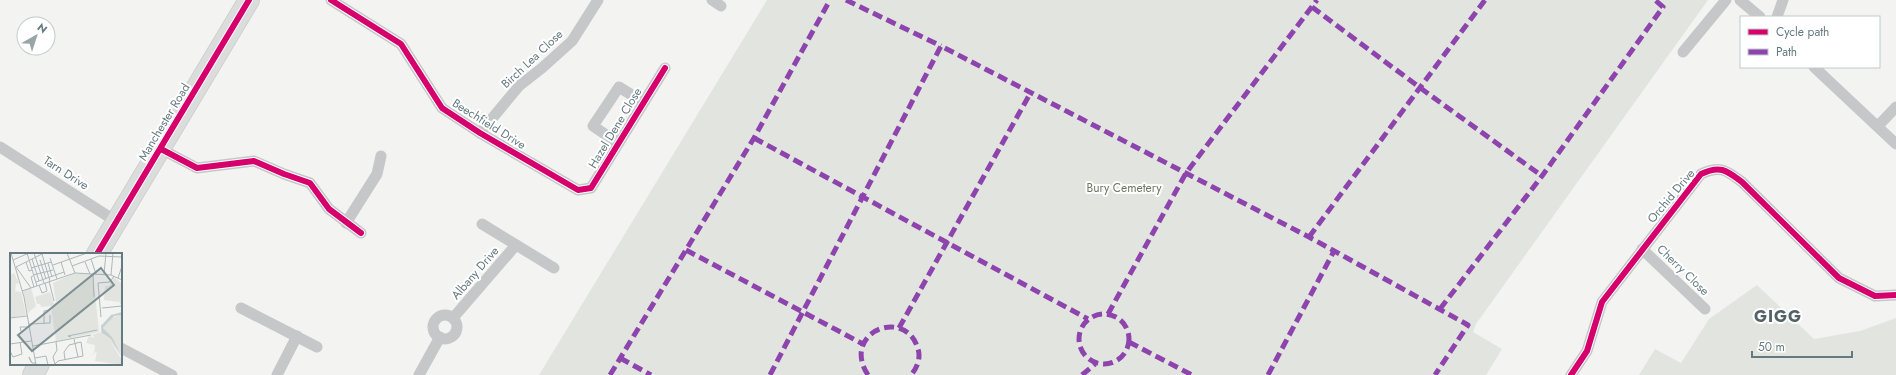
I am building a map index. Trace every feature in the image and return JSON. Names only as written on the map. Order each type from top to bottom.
[{"type":"highway","name":"Manchester Road","points":[[98,253],[249,0]]},
{"type":"highway","points":[[33,375],[38,365]]},
{"type":"street","name":"Birch Lea Close","points":[[480,133],[519,86],[572,41],[598,0]]},
{"type":"street","points":[[1682,52],[1726,0]]},
{"type":"street","points":[[1740,0],[1759,16]]},
{"type":"street","points":[[1777,16],[1783,0]]},
{"type":"street","name":"Beechfield Drive","points":[[339,2],[401,44],[442,108],[480,133],[578,190]]},
{"type":"street","name":"Hazel Dene Close","points":[[578,190],[592,188],[665,68]]},
{"type":"street","points":[[1815,68],[1896,144]]},
{"type":"street","name":"Hazel Dene Close","points":[[618,143],[594,126],[619,87],[643,102]]},
{"type":"street","points":[[1878,126],[1896,107]]},
{"type":"street","name":"Tarn Drive","points":[[0,147],[117,222]]},
{"type":"street","points":[[161,149],[197,168],[254,161],[310,183],[329,209],[361,233]]},
{"type":"street","points":[[346,223],[376,174],[381,156]]},
{"type":"street","name":"Orchid Drive","points":[[1571,375],[1587,351],[1602,302],[1702,174],[1711,169],[1720,169],[1730,173],[1742,182],[1839,278],[1875,296],[1896,295]]},
{"type":"street","name":"Albany Drive","points":[[482,224],[554,268]]},
{"type":"street","name":"Albany Drive","points":[[453,318],[516,245]]},
{"type":"street","name":"Cherry Close","points":[[1642,249],[1705,309]]},
{"type":"street","points":[[241,308],[317,346]]},
{"type":"street","name":"Albany Drive","points":[[444,314],[453,318],[458,326],[455,334],[449,338],[440,337],[433,330],[434,322],[440,316],[444,314]]},
{"type":"street","points":[[277,375],[297,336]]},
{"type":"street","points":[[419,375],[440,337]]},
{"type":"street","points":[[122,349],[172,375]]},
{"type":"green space","name":"Bury Cemetery","points":[[767,0],[1708,0],[1476,324],[1473,332],[1502,349],[1486,375],[539,375]]},
{"type":"green space","points":[[1757,285],[1814,339],[1860,331],[1896,318],[1896,375],[1639,375],[1655,349],[1681,363],[1709,319]]},
{"type":"marked path","points":[[610,375],[754,138],[830,0]]},
{"type":"marked path","points":[[846,0],[941,46]]},
{"type":"marked path","points":[[1108,314],[1186,173],[1317,0]]},
{"type":"marked path","points":[[1309,237],[1485,0]]},
{"type":"marked path","points":[[1440,309],[1542,176],[1663,7],[1655,0]]},
{"type":"marked path","points":[[1312,7],[1542,176]]},
{"type":"marked path","points":[[770,375],[941,46],[1309,237],[1468,325],[1435,375]]},
{"type":"marked path","points":[[899,328],[1031,92]]},
{"type":"marked path","points":[[754,138],[1088,319]]},
{"type":"marked path","points":[[686,250],[863,344]]},
{"type":"marked path","points":[[1268,375],[1334,251]]},
{"type":"marked path","points":[[1099,314],[1109,314],[1122,321],[1129,334],[1129,339],[1129,344],[1122,357],[1109,364],[1099,364],[1090,360],[1083,353],[1079,344],[1079,334],[1083,325],[1090,318],[1099,314]]},
{"type":"marked path","points":[[868,375],[862,360],[862,347],[868,337],[878,330],[890,327],[901,329],[911,336],[918,349],[918,363],[911,375]]},
{"type":"marked path","points":[[1129,342],[1192,375]]},
{"type":"marked path","points":[[620,358],[651,375]]},
{"type":"marked path","points":[[1082,375],[1095,364]]},
{"type":"cycle path","points":[[98,253],[249,0]]},
{"type":"cycle path","points":[[331,0],[401,44],[442,108],[480,133],[578,190],[591,188],[665,68]]},
{"type":"cycle path","points":[[161,149],[197,168],[254,161],[310,183],[329,209],[361,233]]},
{"type":"cycle path","points":[[1571,375],[1587,351],[1602,302],[1701,174],[1708,171],[1718,169],[1723,170],[1732,174],[1742,182],[1839,278],[1875,296],[1896,295]]},
{"type":"district","name":"GIGG","points":[[1778,316]]}]
